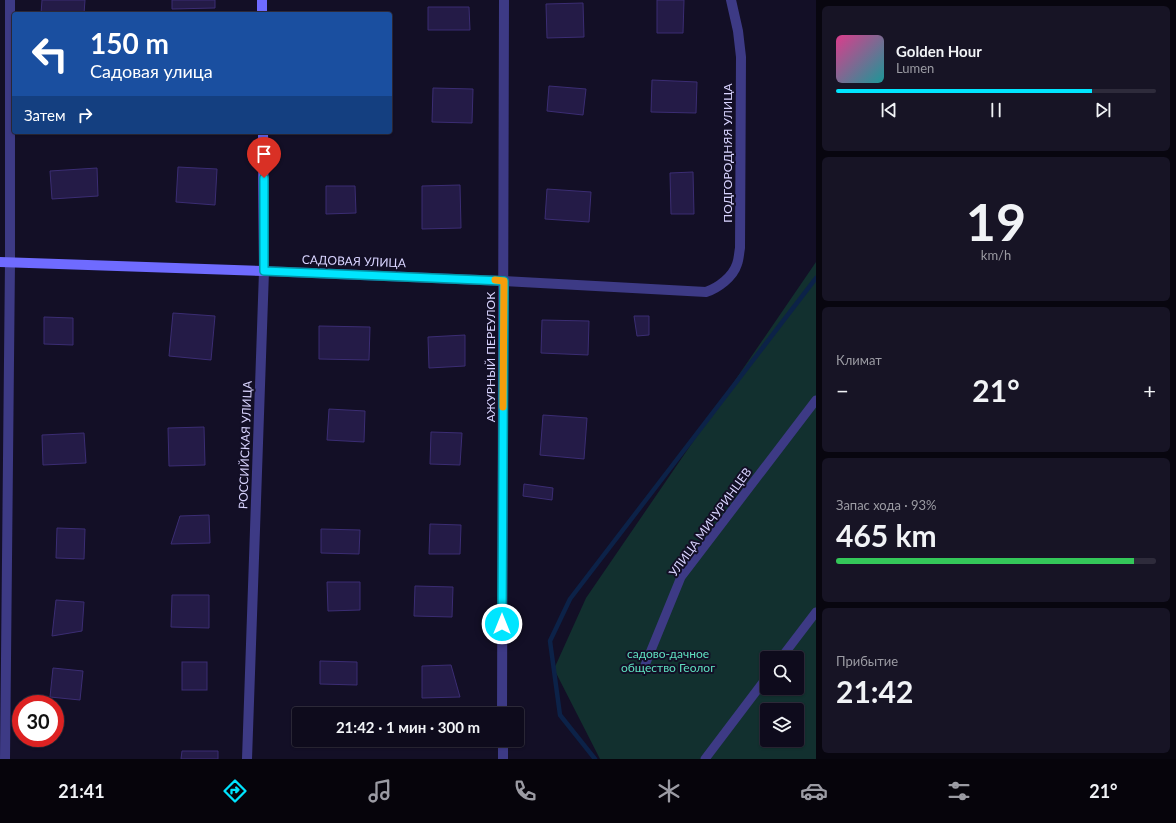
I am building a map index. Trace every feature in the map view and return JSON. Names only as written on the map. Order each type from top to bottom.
[{"type":"street","points":[[5,759],[5,262],[10,0]]},
{"type":"street","points":[[262,0],[262,12]]},
{"type":"street","name":"АЖУРНЫЙ ПЕРЕУЛОК","points":[[502,707],[504,0]]},
{"type":"street","name":"ПОДГОРОДНЯЯ УЛИЦА","points":[[706,292],[714,290],[730,277],[737,265],[740,248],[741,57],[738,31],[731,0]]},
{"type":"street","name":"РОССИЙСКАЯ УЛИЦА","points":[[247,759],[264,271],[263,134]]},
{"type":"street","name":"САДОВАЯ УЛИЦА","points":[[5,262],[504,281],[706,292]]},
{"type":"street","points":[[503,747],[503,759]]},
{"type":"lane","name":"УЛИЦА МИЧУРИНЦЕВ","points":[[643,670],[681,578],[816,400]]},
{"type":"lane","points":[[786,651],[816,612]]},
{"type":"lane","points":[[705,759],[760,686]]},
{"type":"green space","name":"садово-дачное общество Геолог","points":[[816,262],[816,759],[600,759],[554,669],[586,598]]},
{"type":"building","points":[[42,0],[85,0],[84,12],[41,12]]},
{"type":"building","points":[[172,0],[215,0],[215,8],[172,9]]},
{"type":"building","points":[[657,0],[684,0],[683,33],[657,33]]},
{"type":"building","points":[[583,3],[584,37],[547,38],[546,4]]},
{"type":"building","points":[[428,7],[469,7],[470,30],[428,30]]},
{"type":"building","points":[[652,80],[697,82],[696,113],[651,112]]},
{"type":"building","points":[[549,86],[586,89],[583,115],[547,111]]},
{"type":"building","points":[[433,88],[473,89],[472,123],[432,122]]},
{"type":"building","points":[[178,167],[217,169],[215,205],[176,202]]},
{"type":"building","points":[[97,168],[98,196],[52,199],[50,171]]},
{"type":"building","points":[[693,172],[694,214],[671,214],[670,173]]},
{"type":"building","points":[[460,185],[461,228],[422,229],[422,186]]},
{"type":"building","points":[[326,186],[355,186],[356,213],[326,214]]},
{"type":"building","points":[[547,189],[591,192],[589,222],[545,219]]},
{"type":"building","points":[[173,313],[215,316],[211,360],[169,356]]},
{"type":"building","points":[[634,316],[649,316],[649,335],[637,336]]},
{"type":"building","points":[[44,317],[73,318],[73,345],[44,344]]},
{"type":"building","points":[[542,320],[589,321],[588,355],[541,353]]},
{"type":"building","points":[[319,326],[370,327],[369,360],[319,359]]},
{"type":"building","points":[[465,335],[465,366],[429,368],[428,337]]},
{"type":"building","points":[[329,409],[365,411],[364,442],[327,440]]},
{"type":"building","points":[[543,415],[587,418],[584,459],[540,455]]},
{"type":"building","points":[[204,427],[205,465],[169,466],[168,428]]},
{"type":"building","points":[[431,432],[462,433],[460,465],[430,464]]},
{"type":"building","points":[[84,433],[86,463],[43,465],[42,435]]},
{"type":"building","points":[[524,484],[553,488],[552,500],[523,496]]},
{"type":"building","points":[[209,515],[210,543],[171,544],[180,516]]},
{"type":"building","points":[[430,524],[461,525],[460,554],[429,554]]},
{"type":"building","points":[[57,528],[85,529],[84,559],[56,558]]},
{"type":"building","points":[[321,529],[360,530],[359,554],[321,553]]},
{"type":"building","points":[[327,582],[360,582],[360,610],[328,611]]},
{"type":"building","points":[[415,586],[453,587],[452,617],[414,616]]},
{"type":"building","points":[[172,595],[209,595],[209,628],[171,627]]},
{"type":"building","points":[[56,600],[84,602],[82,631],[52,636]]},
{"type":"building","points":[[320,661],[357,662],[357,685],[320,684]]},
{"type":"building","points":[[182,662],[207,662],[207,690],[182,690]]},
{"type":"building","points":[[451,665],[460,697],[422,698],[422,666]]},
{"type":"building","points":[[53,668],[83,671],[80,700],[64,698],[64,695],[50,695]]},
{"type":"building","points":[[182,751],[218,751],[218,759],[181,759]]},
{"type":"waterway","points":[[595,759],[560,715],[550,641],[570,599],[816,278]]},
{"type":"slow traffic","points":[[495,280],[504,281],[503,407]]},
{"type":"route","points":[[264,178],[264,271],[504,281],[502,624]]}]
